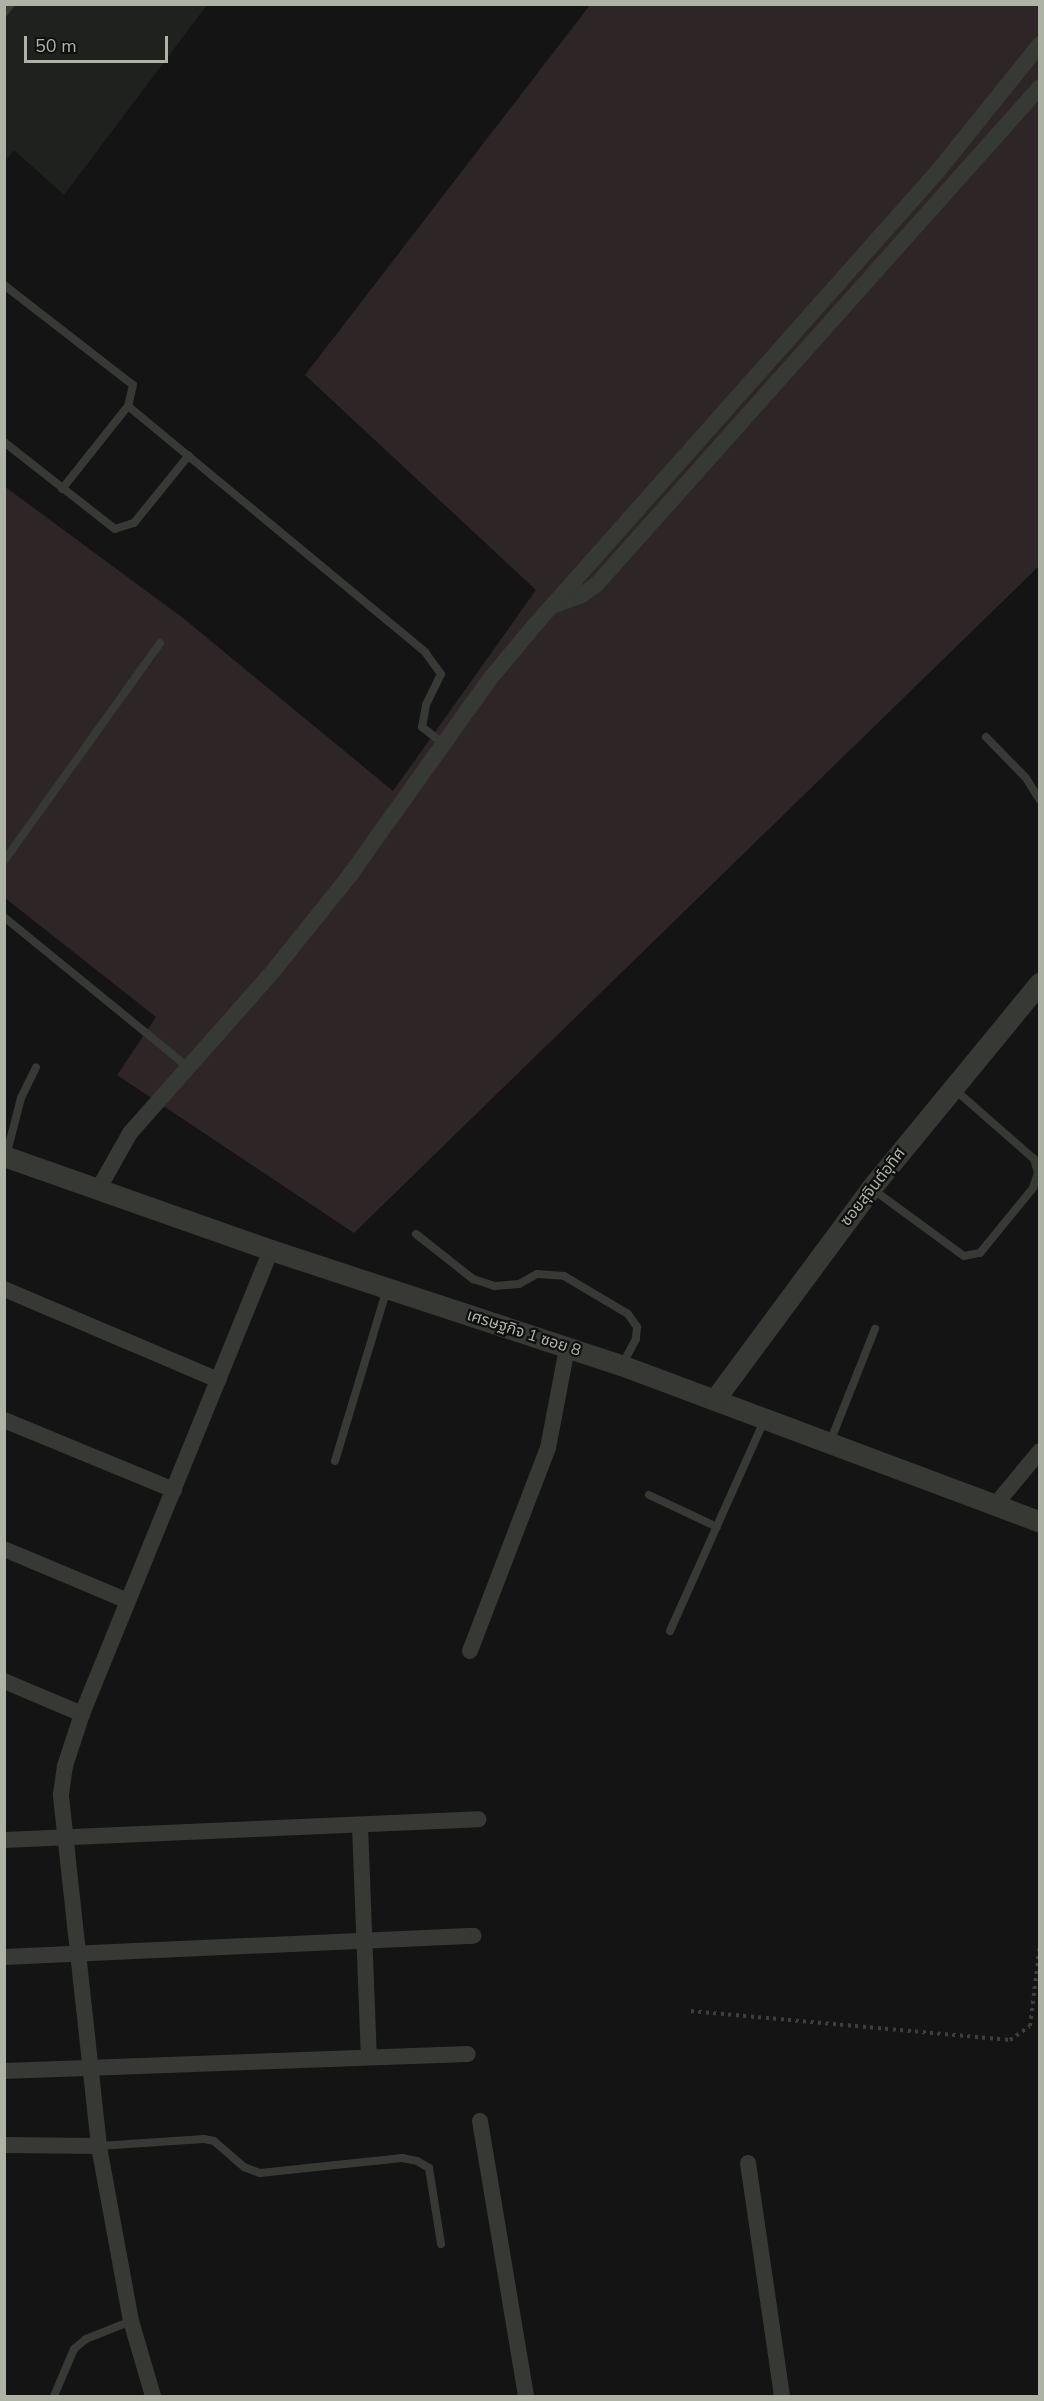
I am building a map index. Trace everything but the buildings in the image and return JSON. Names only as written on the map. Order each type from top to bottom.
[{"type":"street","points":[[99,1188],[130,1133],[190,1068],[350,875],[489,680],[550,607],[938,171],[1040,44]]},
{"type":"street","points":[[550,607],[580,596],[596,585],[1040,87]]},
{"type":"street","name":"ซอยสุจินต์อุทิศ","points":[[715,1399],[871,1188],[1040,982]]},
{"type":"street","name":"เศรษฐกิจ 1 ซอย 8","points":[[5,1156],[271,1250],[621,1365],[766,1417],[1040,1522]]},
{"type":"street","points":[[153,2397],[131,2321],[99,2146],[64,1839],[61,1794],[65,1766],[82,1714],[271,1250]]},
{"type":"street","points":[[4,1289],[218,1380]]},
{"type":"street","points":[[470,1651],[548,1448],[567,1348]]},
{"type":"street","points":[[4,1420],[174,1490]]},
{"type":"street","points":[[995,1504],[1040,1451]]},
{"type":"street","points":[[4,1549],[128,1601]]},
{"type":"street","points":[[4,1681],[82,1714]]},
{"type":"street","points":[[4,1840],[479,1819]]},
{"type":"street","points":[[360,1826],[367,1939],[369,2056]]},
{"type":"street","points":[[4,1956],[77,1955],[367,1939],[474,1936]]},
{"type":"street","points":[[4,2071],[90,2070],[369,2056],[468,2054]]},
{"type":"street","points":[[480,2121],[526,2397]]},
{"type":"street","points":[[4,2145],[99,2146]]},
{"type":"street","points":[[748,2163],[782,2397]]},
{"type":"lane","points":[[4,13],[11,4]]},
{"type":"lane","points":[[4,285],[127,377],[133,395],[128,406],[62,489]]},
{"type":"lane","points":[[128,406],[425,652],[441,674],[426,705],[422,727],[445,744]]},
{"type":"lane","points":[[4,442],[103,523],[125,529],[189,455]]},
{"type":"lane","points":[[4,861],[160,643]]},
{"type":"lane","points":[[986,737],[1026,778],[1040,800]]},
{"type":"lane","points":[[4,917],[190,1068]]},
{"type":"lane","points":[[5,1156],[21,1098],[36,1067]]},
{"type":"lane","points":[[871,1188],[964,1256],[980,1253],[1034,1188],[1038,1173],[1034,1159],[953,1088]]},
{"type":"lane","points":[[416,1234],[473,1279],[495,1286],[519,1284],[537,1274],[564,1276],[628,1314],[636,1327],[636,1339],[621,1365]]},
{"type":"lane","points":[[336,1461],[388,1288]]},
{"type":"lane","points":[[830,1442],[875,1329]]},
{"type":"lane","points":[[670,1630],[766,1417]]},
{"type":"lane","points":[[649,1495],[717,1527]]},
{"type":"lane","points":[[99,2146],[204,2139],[214,2141],[244,2167],[260,2173],[402,2158],[417,2161],[429,2168],[441,2244]]},
{"type":"lane","points":[[54,2397],[74,2349],[86,2339],[131,2321]]},
{"type":"path","points":[[691,2011],[1010,2040],[1030,2026],[1040,1945]]},
{"type":"shaded area","points":[[5,5],[207,5],[64,195],[14,150],[5,162]]},
{"type":"shaded area","points":[[590,5],[1039,5],[1039,566],[354,1233],[117,1075],[156,1017],[5,898],[4,486],[183,618],[393,791],[536,590],[305,375]]}]
